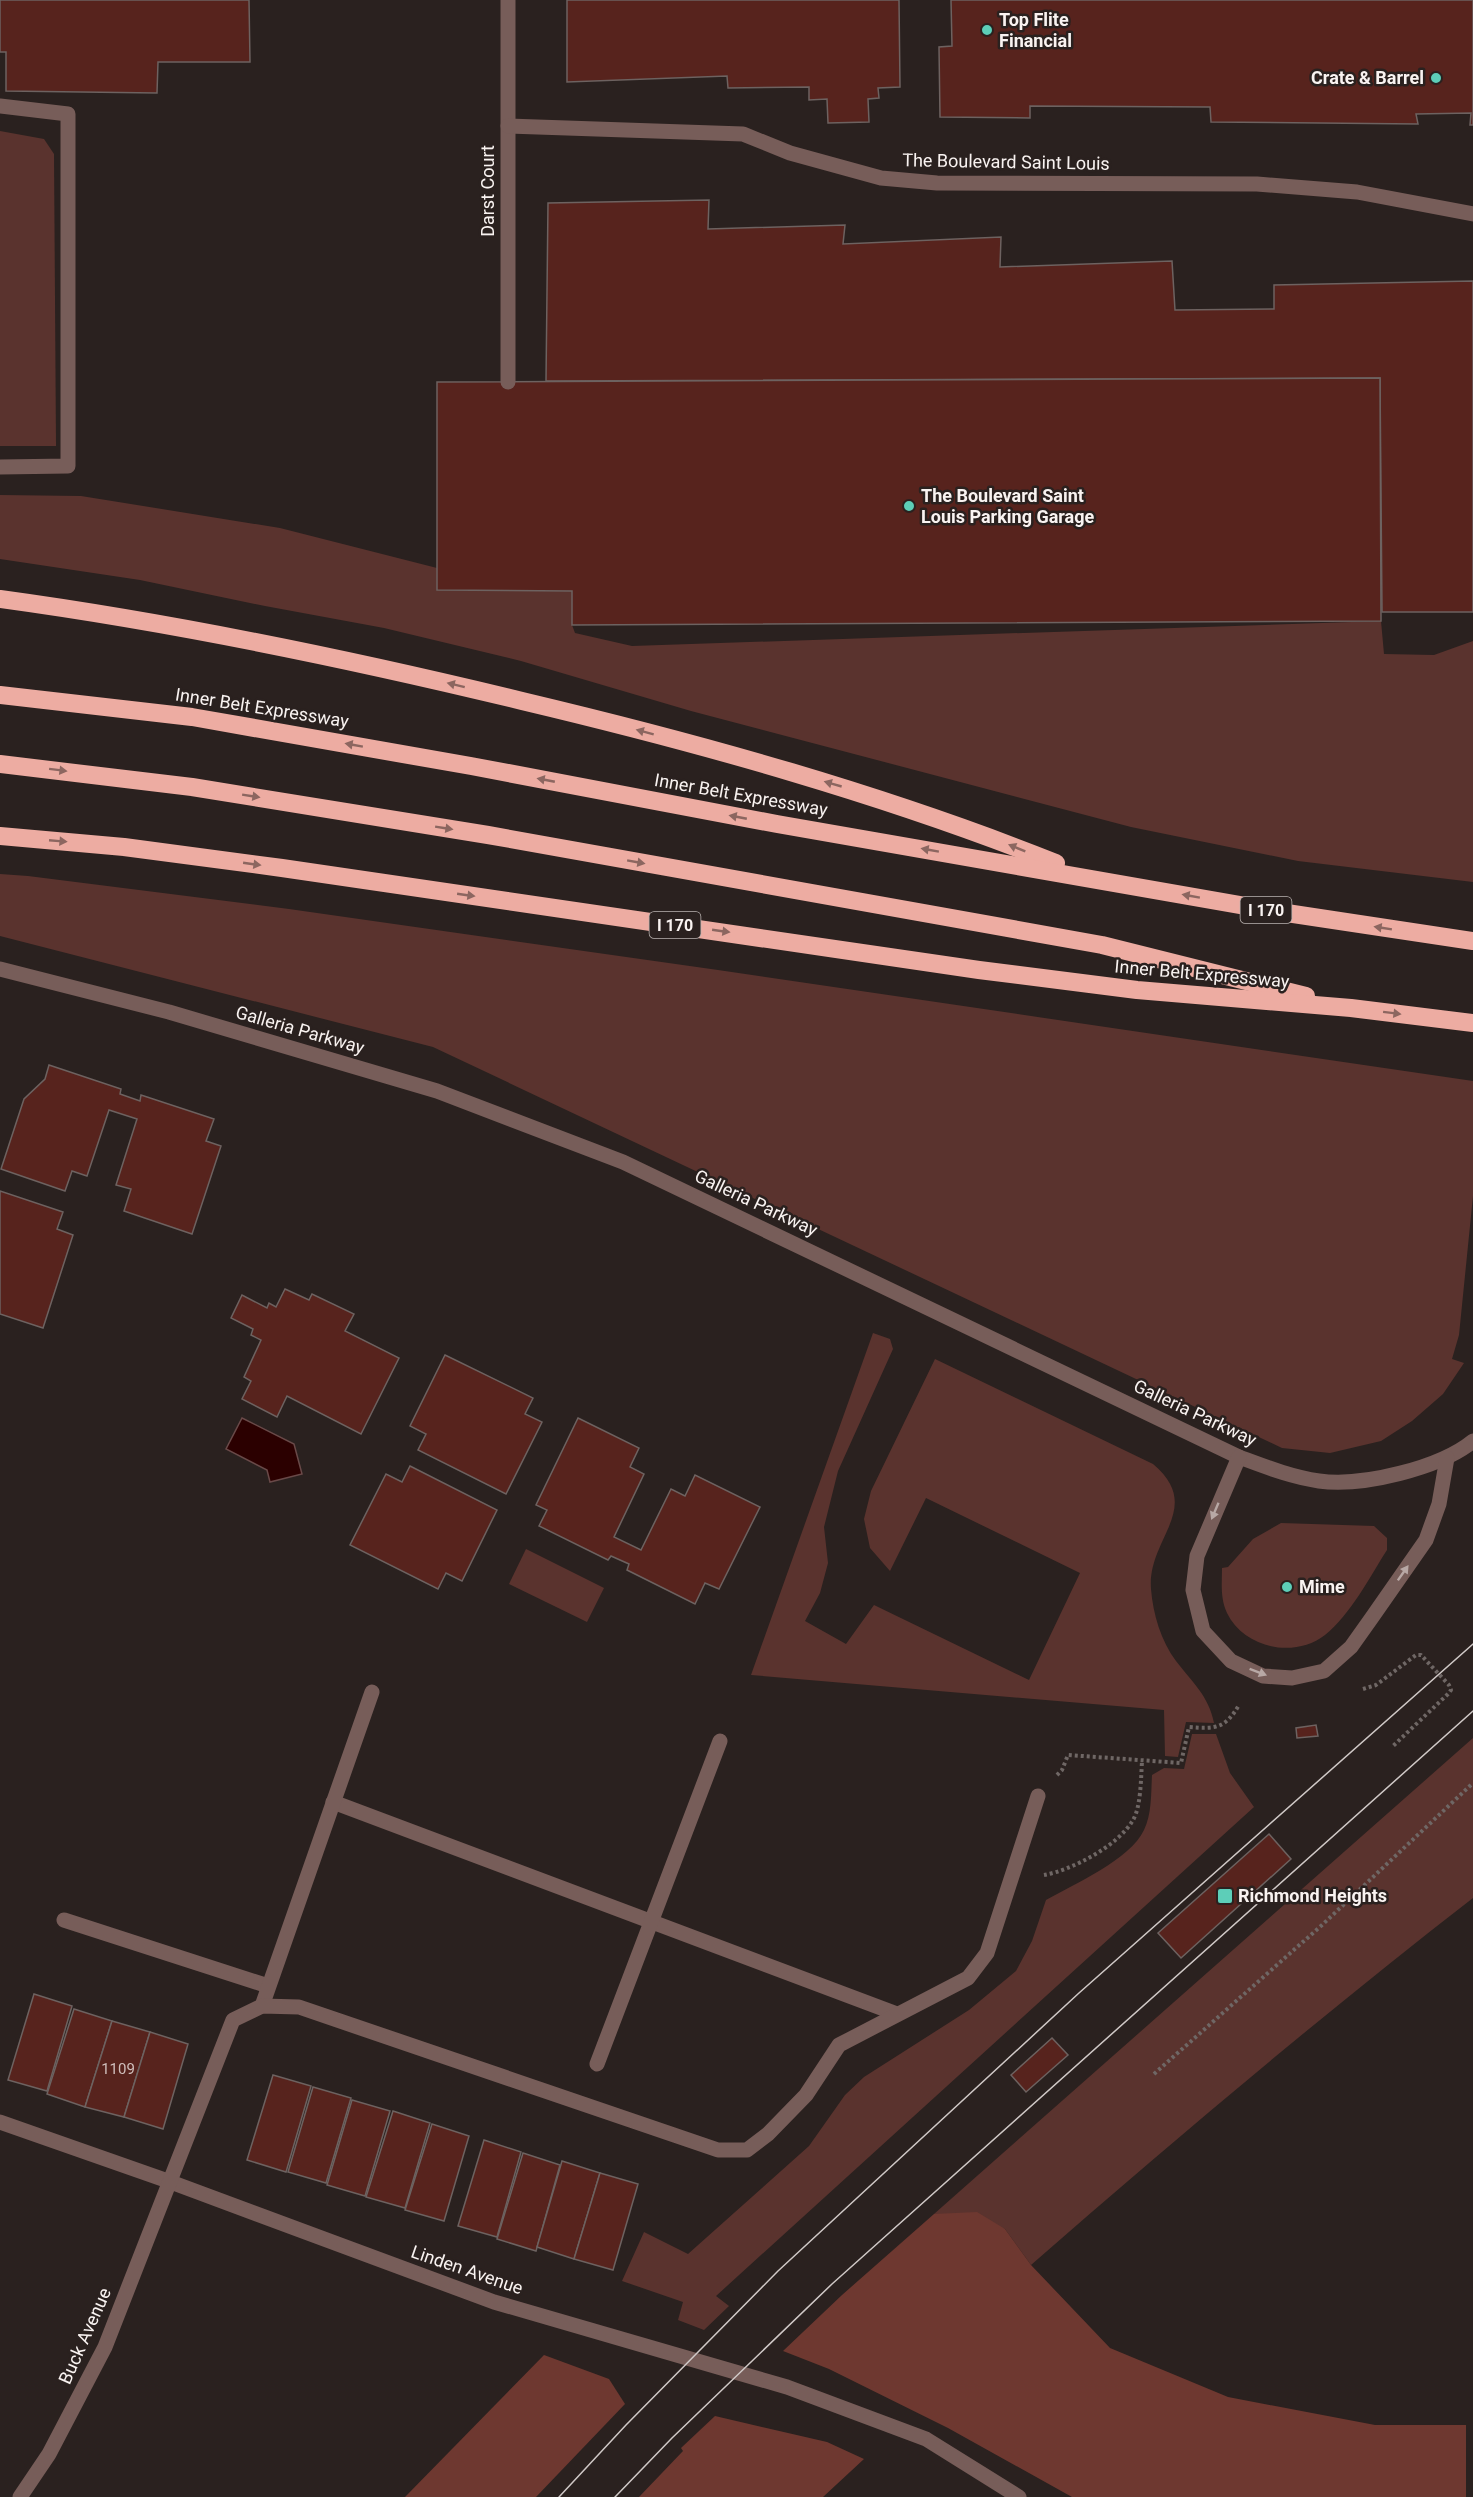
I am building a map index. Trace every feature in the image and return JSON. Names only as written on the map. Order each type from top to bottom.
[{"type":"highway","points":[[0,599],[87,611],[238,638],[393,670],[611,722],[861,792],[968,828],[1091,877]]},
{"type":"highway","name":"Inner Belt Expressway","points":[[0,695],[192,717],[471,766],[777,824],[1091,877],[1280,912],[1473,941]]},
{"type":"highway","points":[[0,764],[192,787],[488,835],[1102,945],[1241,978],[1351,1008]]},
{"type":"highway","name":"Inner Belt Expressway","points":[[0,836],[124,847],[282,868],[979,970],[1137,990],[1351,1008],[1473,1023]]},
{"type":"street","name":"Darst Court","points":[[507,0],[508,382]]},
{"type":"street","points":[[0,106],[68,114],[68,466],[0,467]]},
{"type":"street","name":"The Boulevard Saint Louis","points":[[508,126],[743,134],[790,153],[881,178],[938,183],[1257,184],[1357,192],[1473,214]]},
{"type":"street","name":"Galleria Parkway","points":[[0,969],[169,1012],[437,1091],[623,1162],[1239,1458],[1287,1475],[1322,1482],[1375,1478],[1407,1472],[1447,1458],[1473,1441]]},
{"type":"street","points":[[1239,1458],[1197,1556],[1193,1590],[1203,1631],[1231,1660],[1263,1676],[1292,1678],[1324,1671],[1351,1647],[1426,1540],[1439,1504],[1447,1458]]},
{"type":"street","points":[[372,1692],[262,2006],[298,2007],[718,2150],[747,2150],[768,2134],[806,2095],[839,2046],[968,1978],[987,1953],[1038,1796]]},
{"type":"street","points":[[597,2064],[720,1741]]},
{"type":"street","points":[[333,1802],[897,2014]]},
{"type":"street","points":[[64,1920],[268,1986]]},
{"type":"street","name":"Buck Avenue","points":[[20,2497],[49,2454],[105,2347],[232,2020],[262,2006]]},
{"type":"street","name":"Linden Avenue","points":[[0,2122],[168,2181],[494,2302],[788,2387],[926,2439],[1019,2497]]},
{"type":"path","points":[[1363,1689],[1376,1685],[1416,1655],[1421,1655],[1449,1685],[1451,1690],[1448,1694],[1392,1747]]},
{"type":"path","points":[[1083,1757],[1181,1763],[1189,1727],[1214,1728],[1224,1724],[1233,1716],[1239,1705]]},
{"type":"path","points":[[1015,1867],[1043,1875],[1059,1872],[1094,1855],[1117,1839],[1134,1820],[1142,1761]]},
{"type":"path","points":[[1154,2074],[1322,1925],[1473,1784]]},
{"type":"shaded area","points":[[0,131],[44,139],[54,154],[56,446],[0,446]]},
{"type":"shaded area","points":[[0,495],[81,496],[280,528],[437,568],[437,590],[572,591],[572,625],[575,633],[632,646],[1381,621],[1384,654],[1434,655],[1473,641],[1473,882],[1298,861],[1131,827],[691,711],[521,661],[384,628],[140,580],[0,559]]},
{"type":"shaded area","points":[[0,874],[289,909],[1473,1081],[1473,1196],[1459,1335],[1452,1359],[1464,1363],[1443,1394],[1412,1421],[1381,1441],[1330,1453],[1282,1448],[433,1047],[0,936]]},
{"type":"shaded area","points":[[873,1333],[890,1339],[893,1349],[838,1471],[824,1527],[828,1563],[820,1593],[805,1621],[846,1644],[874,1605],[1029,1680],[1080,1573],[926,1498],[890,1571],[870,1548],[864,1519],[871,1491],[935,1359],[1153,1464],[1168,1480],[1174,1495],[1174,1509],[1152,1571],[1151,1589],[1154,1608],[1166,1645],[1204,1697],[1214,1723],[1186,1722],[1178,1757],[1165,1756],[1164,1710],[751,1675]]},
{"type":"shaded area","points":[[242,1418],[294,1444],[302,1474],[270,1482],[267,1470],[226,1449]]},
{"type":"shaded area","points":[[1281,1523],[1374,1526],[1387,1538],[1387,1550],[1343,1617],[1325,1635],[1299,1647],[1271,1646],[1245,1635],[1227,1613],[1222,1596],[1222,1568],[1228,1567],[1253,1539]]},
{"type":"shaded area","points":[[526,1549],[604,1588],[587,1622],[509,1584]]},
{"type":"shaded area","points":[[1192,1734],[1216,1734],[1230,1773],[1254,1807],[716,2296],[729,2306],[704,2330],[678,2320],[683,2302],[622,2281],[644,2232],[688,2254],[809,2146],[845,2095],[864,2077],[969,2010],[1016,1971],[1032,1941],[1046,1900],[1114,1861],[1137,1841],[1148,1817],[1152,1775],[1164,1768],[1184,1769]]},
{"type":"shaded area","points":[[1473,1738],[1473,1898],[1249,2078],[1031,2265],[1005,2229],[934,2214]]},
{"type":"shaded area","points":[[977,2212],[1005,2229],[1031,2265],[1110,2348],[1228,2397],[1375,2425],[1466,2425],[1466,2497],[1072,2497],[948,2428],[829,2369],[783,2351],[842,2295],[934,2214]]},
{"type":"shaded area","points":[[544,2355],[609,2379],[625,2404],[536,2497],[405,2497]]},
{"type":"shaded area","points":[[715,2416],[827,2442],[864,2459],[823,2497],[639,2497],[683,2451],[681,2448]]},
{"type":"building","points":[[0,0],[249,0],[250,62],[158,62],[157,93],[6,91],[6,52],[0,52]]},
{"type":"building","points":[[567,0],[899,0],[900,87],[878,88],[879,98],[868,99],[869,122],[828,123],[827,99],[809,100],[809,87],[728,88],[727,76],[567,82]]},
{"type":"building","points":[[951,0],[1473,0],[1473,125],[1470,125],[1471,113],[1416,114],[1418,124],[1211,122],[1210,107],[1030,106],[1030,118],[940,117],[939,47],[952,46]]},
{"type":"building","points":[[709,200],[708,229],[845,225],[843,244],[1001,237],[1000,267],[1172,261],[1175,310],[1274,309],[1274,285],[1473,281],[1473,612],[1382,612],[1380,378],[546,381],[548,203]]},
{"type":"building","name":"The Boulevard Saint Louis Parking Garage","points":[[1380,378],[1381,621],[572,625],[572,591],[437,590],[437,382]]},
{"type":"building","points":[[49,1065],[121,1089],[120,1094],[140,1101],[141,1095],[214,1119],[206,1141],[221,1146],[192,1234],[124,1211],[131,1189],[116,1185],[137,1119],[109,1110],[87,1176],[72,1171],[65,1191],[1,1169],[24,1099],[45,1079]]},
{"type":"building","points":[[0,1191],[63,1212],[57,1229],[73,1235],[43,1328],[0,1314]]},
{"type":"building","points":[[285,1289],[309,1300],[312,1294],[354,1314],[345,1331],[399,1358],[361,1434],[287,1396],[277,1417],[242,1399],[251,1381],[244,1377],[261,1340],[251,1335],[253,1329],[231,1318],[242,1295],[267,1308],[269,1303],[276,1307]]},
{"type":"building","points":[[445,1355],[533,1398],[525,1414],[542,1422],[506,1494],[418,1450],[426,1434],[410,1426]]},
{"type":"building","points":[[578,1418],[639,1448],[630,1467],[644,1474],[614,1537],[641,1550],[671,1489],[685,1496],[695,1475],[760,1507],[719,1589],[705,1583],[695,1604],[627,1570],[629,1564],[611,1556],[608,1560],[539,1526],[547,1510],[536,1505]]},
{"type":"building","points":[[410,1466],[497,1510],[462,1581],[446,1573],[438,1589],[350,1545],[386,1474],[402,1482]]},
{"type":"building","points":[[1316,1725],[1318,1736],[1297,1738],[1296,1728]]},
{"type":"building","points":[[1269,1834],[1291,1859],[1181,1958],[1158,1933]]},
{"type":"building","points":[[34,1994],[72,2006],[47,2091],[8,2080]]},
{"type":"building","points":[[74,2009],[112,2021],[85,2107],[47,2094]]},
{"type":"building","points":[[112,2021],[150,2032],[124,2117],[85,2107]]},
{"type":"building","points":[[150,2032],[188,2044],[163,2129],[124,2117]]},
{"type":"building","points":[[1052,2038],[1068,2055],[1026,2092],[1011,2075]]},
{"type":"building","points":[[273,2075],[311,2086],[286,2172],[247,2160]]},
{"type":"building","points":[[313,2087],[351,2098],[326,2183],[288,2172]]},
{"type":"building","points":[[352,2100],[390,2111],[365,2196],[327,2185]]},
{"type":"building","points":[[393,2111],[430,2123],[405,2208],[366,2197]]},
{"type":"building","points":[[432,2124],[469,2136],[444,2221],[405,2210]]},
{"type":"building","points":[[484,2140],[521,2152],[497,2237],[458,2226]]},
{"type":"building","points":[[523,2153],[560,2165],[536,2251],[497,2239]]},
{"type":"building","points":[[562,2161],[600,2173],[574,2259],[537,2247]]},
{"type":"building","points":[[600,2173],[638,2184],[613,2270],[574,2259]]},
{"type":"tram line","points":[[559,2497],[626,2425],[778,2271],[1079,1993],[1473,1644]]},
{"type":"tram line","points":[[615,2497],[672,2438],[832,2284],[1473,1711]]},
{"type":"place","name":"Top Flite Financial","points":[[987,30]]},
{"type":"place","name":"Crate & Barrel","points":[[1436,78]]},
{"type":"place","name":"The Boulevard Saint Louis Parking Garage","points":[[909,506]]},
{"type":"place","name":"Mime","points":[[1287,1587]]},
{"type":"place","name":"Richmond Heights","points":[[1225,1896]]}]
